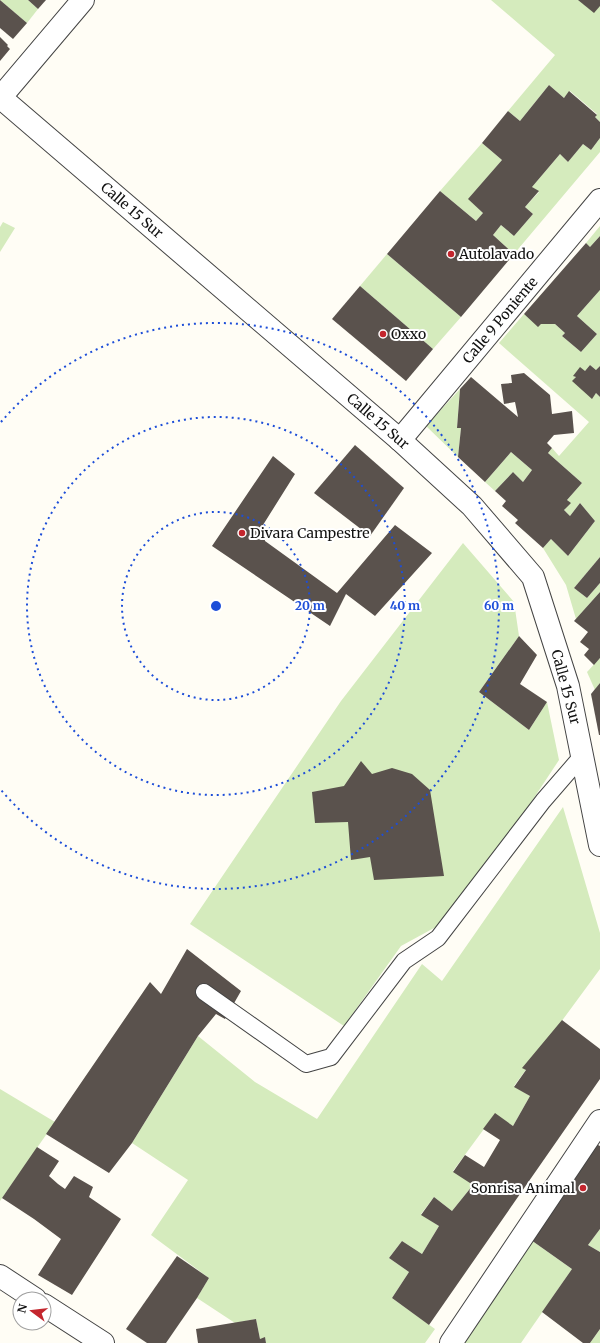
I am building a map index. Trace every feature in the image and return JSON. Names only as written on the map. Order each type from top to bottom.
[{"type":"street","points":[[0,98],[83,0]]},
{"type":"street","name":"Calle 15 Sur","points":[[0,98],[400,440],[472,506],[533,577],[568,686],[600,845]]},
{"type":"street","name":"Calle 9 Poniente","points":[[400,440],[600,200]]},
{"type":"street","points":[[451,1343],[600,1121]]},
{"type":"street","points":[[0,1276],[23,1291]]},
{"type":"street","points":[[52,1310],[103,1343]]},
{"type":"lane","points":[[204,992],[306,1064],[331,1057],[404,961],[438,938],[543,801],[582,756]]},
{"type":"green space","points":[[0,0],[28,0],[38,9],[27,23]]},
{"type":"green space","points":[[491,0],[600,0],[600,122],[595,117],[597,114],[570,91],[564,98],[549,85],[520,121],[508,111],[555,55]]},
{"type":"green space","points":[[600,138],[600,152],[514,254],[493,235],[501,225],[514,236],[533,214],[525,207],[539,192],[532,187],[560,154],[568,162],[583,144],[591,150]]},
{"type":"green space","points":[[482,143],[502,160],[469,199],[483,213],[476,221],[440,191]]},
{"type":"green space","points":[[3,222],[15,228],[0,252],[0,227]]},
{"type":"green space","points":[[600,226],[600,236],[590,247],[586,243]]},
{"type":"green space","points":[[387,254],[461,317],[433,349],[360,286]]},
{"type":"green space","points":[[600,290],[600,366],[596,370],[590,365],[585,371],[574,376],[576,377],[573,381],[592,398],[596,393],[600,397],[600,557],[574,588],[587,598],[600,583],[600,592],[576,619],[566,585],[543,548],[551,539],[568,556],[595,521],[580,503],[570,516],[564,510],[570,503],[567,500],[582,483],[548,453],[552,448],[559,456],[589,422],[499,343],[524,314],[538,326],[541,324],[555,324],[565,333],[562,336],[581,352],[597,334],[577,316]]},
{"type":"green space","points":[[460,389],[457,427],[461,428],[458,457],[426,426]]},
{"type":"green space","points":[[511,452],[532,470],[523,482],[513,472],[495,491],[485,482]]},
{"type":"green space","points":[[463,543],[514,602],[519,636],[479,692],[529,730],[547,702],[559,760],[456,916],[401,946],[344,1026],[190,924],[341,701]]},
{"type":"green space","points":[[600,658],[600,683],[595,690],[587,672]]},
{"type":"green space","points":[[563,807],[600,933],[600,969],[514,1086],[530,1096],[513,1126],[495,1114],[453,1171],[473,1185],[452,1211],[434,1197],[421,1214],[439,1226],[422,1254],[402,1241],[389,1258],[409,1272],[392,1298],[435,1329],[425,1343],[266,1343],[265,1338],[260,1339],[256,1319],[235,1323],[197,1298],[209,1278],[151,1235],[188,1180],[132,1143],[198,1036],[255,1082],[317,1119],[422,964],[442,981]]},
{"type":"green space","points":[[0,1089],[55,1122],[0,1201]]},
{"type":"green space","points":[[600,1229],[600,1252],[588,1245]]},
{"type":"green space","points":[[531,1240],[572,1269],[521,1343],[463,1343]]},
{"type":"green space","points":[[600,1329],[600,1343],[590,1343]]},
{"type":"building","points":[[0,0],[27,23],[13,39],[0,28]]},
{"type":"building","points":[[28,0],[46,0],[38,9]]},
{"type":"building","points":[[578,0],[600,0],[600,6],[594,13]]},
{"type":"building","points":[[0,37],[10,49],[0,61]]},
{"type":"building","points":[[549,85],[564,98],[569,91],[597,115],[595,117],[600,122],[600,138],[591,150],[583,144],[568,162],[560,154],[532,187],[539,191],[525,207],[533,214],[514,236],[501,225],[493,235],[514,254],[461,317],[387,254],[440,191],[476,221],[483,213],[468,199],[502,160],[482,143],[508,111],[520,121]]},
{"type":"building","points":[[600,236],[600,290],[577,316],[597,334],[581,352],[562,336],[565,333],[555,324],[541,324],[538,327],[524,314],[586,243],[590,247]]},
{"type":"building","name":"Oxxo","points":[[360,286],[433,349],[406,381],[332,319]]},
{"type":"building","points":[[590,365],[596,370],[600,366],[600,397],[596,393],[592,399],[572,381],[576,377],[573,376],[580,367],[585,371]]},
{"type":"building","points":[[524,373],[550,395],[552,414],[572,411],[574,433],[554,435],[547,443],[552,448],[548,453],[582,483],[567,500],[571,503],[564,510],[570,516],[580,503],[595,521],[568,556],[551,539],[543,548],[515,523],[518,520],[502,506],[506,501],[495,491],[513,472],[523,482],[532,470],[511,452],[485,482],[458,457],[461,428],[457,428],[460,389],[471,377],[518,417],[515,402],[504,404],[501,384],[512,383],[511,375]]},
{"type":"building","name":"Divara Campestre","points":[[355,445],[404,488],[370,536],[314,493]]},
{"type":"building","name":"Divara Campestre","points":[[273,456],[295,474],[263,525],[265,541],[337,593],[395,525],[432,553],[375,616],[346,594],[330,626],[212,546]]},
{"type":"building","points":[[600,557],[600,583],[587,598],[574,588]]},
{"type":"building","points":[[600,592],[600,658],[594,665],[584,655],[589,649],[580,642],[588,632],[574,621]]},
{"type":"building","points":[[519,636],[537,655],[520,684],[547,702],[529,730],[479,692]]},
{"type":"building","points":[[600,683],[600,735],[599,735],[591,694]]},
{"type":"building","points":[[361,761],[372,774],[392,768],[412,774],[430,790],[444,876],[374,880],[370,857],[351,860],[348,822],[315,823],[312,792],[344,786]]},
{"type":"building","points":[[187,949],[241,991],[225,1019],[216,1014],[198,1036],[132,1143],[109,1173],[46,1134],[150,982],[161,994]]},
{"type":"building","points":[[562,1020],[600,1049],[600,1079],[429,1325],[392,1298],[409,1272],[389,1258],[402,1241],[422,1254],[439,1226],[421,1215],[434,1197],[452,1211],[473,1185],[453,1172],[465,1155],[484,1167],[500,1140],[483,1129],[495,1113],[513,1126],[530,1096],[514,1087],[526,1070],[522,1068]]},
{"type":"building","points":[[596,1144],[600,1146],[600,1229],[588,1245],[600,1252],[600,1329],[590,1343],[583,1343],[542,1312],[572,1269],[531,1240]]},
{"type":"building","points":[[37,1147],[59,1161],[49,1176],[58,1184],[65,1189],[74,1176],[93,1187],[89,1197],[121,1219],[72,1295],[38,1275],[61,1239],[2,1198]]},
{"type":"building","points":[[177,1256],[209,1278],[166,1343],[147,1343],[126,1329]]},
{"type":"building","points":[[256,1319],[260,1339],[265,1337],[266,1343],[198,1343],[196,1329]]},
{"type":"place","name":"Autolavado","points":[[451,254]]},
{"type":"place","name":"Oxxo","points":[[383,334]]},
{"type":"place","name":"Divara Campestre","points":[[242,533]]},
{"type":"place","name":"Sonrisa Animal","points":[[583,1188]]}]
